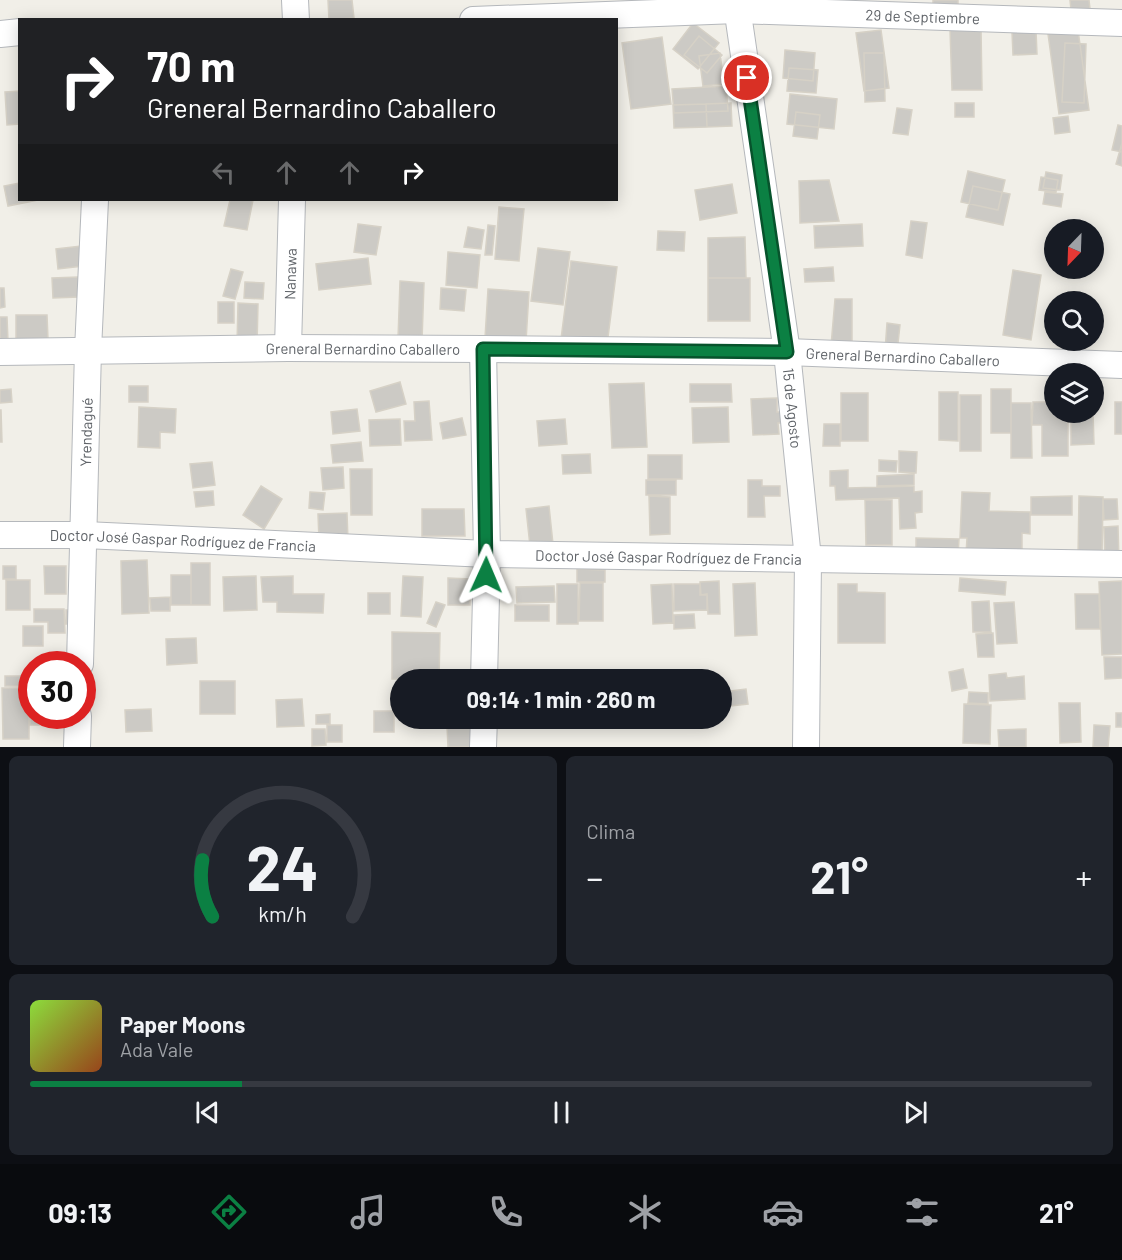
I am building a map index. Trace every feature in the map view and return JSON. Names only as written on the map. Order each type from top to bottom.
[{"type":"street","points":[[295,0],[296,18]]},
{"type":"street","name":"29 de Septiembre","points":[[508,18],[736,5],[1122,23]]},
{"type":"street","name":"15 de Agosto","points":[[736,5],[787,352],[808,559],[806,747]]},
{"type":"street","points":[[0,33],[18,32]]},
{"type":"street","name":"Yrendagué","points":[[81,651],[88,350],[95,201]]},
{"type":"street","name":"Nanawa","points":[[288,348],[292,201]]},
{"type":"street","name":"Greneral Bernardino Caballero","points":[[0,352],[288,348],[787,352],[1122,365]]},
{"type":"street","points":[[483,349],[487,554],[484,669]]},
{"type":"street","name":"Doctor José Gaspar Rodríguez de Francia","points":[[0,535],[85,535],[487,554],[1122,564]]},
{"type":"street","points":[[77,747],[78,729]]},
{"type":"street","points":[[483,747],[484,729]]},
{"type":"building","points":[[328,0],[352,0],[354,18],[329,18]]},
{"type":"building","points":[[933,0],[958,0],[958,8],[933,9]]},
{"type":"building","points":[[1070,0],[1089,0],[1090,9],[1071,10]]},
{"type":"building","points":[[693,23],[719,43],[698,69],[673,49]]},
{"type":"building","points":[[981,28],[982,90],[952,90],[950,29]]},
{"type":"building","points":[[881,30],[889,88],[864,91],[856,33]]},
{"type":"building","points":[[1078,30],[1089,110],[1059,114],[1048,34]]},
{"type":"building","points":[[1036,31],[1037,54],[1013,55],[1012,32]]},
{"type":"building","points":[[699,36],[722,55],[707,73],[684,55]]},
{"type":"building","points":[[662,37],[671,104],[631,109],[622,43]]},
{"type":"building","points":[[1065,43],[1086,44],[1084,103],[1062,102]]},
{"type":"building","points":[[785,50],[815,53],[813,81],[783,78]]},
{"type":"building","points":[[720,53],[724,84],[703,86],[699,56]]},
{"type":"building","points":[[864,53],[884,53],[885,101],[865,102]]},
{"type":"building","points":[[789,68],[818,70],[816,93],[787,91]]},
{"type":"building","points":[[726,86],[728,111],[674,113],[672,89]]},
{"type":"building","points":[[18,91],[18,124],[7,125],[5,92]]},
{"type":"building","points":[[790,94],[837,99],[834,129],[787,124]]},
{"type":"building","points":[[731,103],[732,126],[707,127],[706,104]]},
{"type":"building","points":[[955,103],[974,103],[974,117],[955,117]]},
{"type":"building","points":[[706,104],[707,127],[674,128],[673,105]]},
{"type":"building","points":[[897,108],[912,110],[908,135],[893,133]]},
{"type":"building","points":[[796,112],[820,115],[817,139],[793,136]]},
{"type":"building","points":[[1068,116],[1070,132],[1055,134],[1053,118]]},
{"type":"building","points":[[1118,125],[1122,126],[1122,152],[1112,150]]},
{"type":"building","points":[[1122,143],[1122,166],[1116,164]]},
{"type":"building","points":[[968,171],[1005,180],[998,210],[961,202]]},
{"type":"building","points":[[1046,172],[1062,175],[1060,190],[1043,188]]},
{"type":"building","points":[[1041,177],[1058,180],[1056,192],[1039,190]]},
{"type":"building","points":[[829,180],[839,221],[800,223],[799,181]]},
{"type":"building","points":[[18,183],[18,201],[33,201],[8,206],[4,186]]},
{"type":"building","points":[[732,184],[737,213],[700,220],[695,190]]},
{"type":"building","points":[[973,186],[1010,194],[1003,225],[966,217]]},
{"type":"building","points":[[1045,192],[1063,194],[1061,207],[1043,204]]},
{"type":"building","points":[[230,201],[253,201],[247,230],[224,226]]},
{"type":"building","points":[[499,207],[524,209],[519,261],[495,259]]},
{"type":"building","points":[[911,221],[927,223],[922,258],[906,255]]},
{"type":"building","points":[[358,224],[381,227],[376,255],[354,252]]},
{"type":"building","points":[[862,224],[863,246],[815,248],[814,226]]},
{"type":"building","points":[[488,225],[495,226],[492,255],[485,255]]},
{"type":"building","points":[[468,227],[484,230],[481,249],[464,247]]},
{"type":"building","points":[[658,231],[685,232],[684,251],[657,250]]},
{"type":"building","points":[[745,237],[746,278],[708,278],[708,238]]},
{"type":"building","points":[[81,246],[83,266],[58,269],[56,249]]},
{"type":"building","points":[[538,248],[570,252],[563,305],[531,301]]},
{"type":"building","points":[[448,252],[480,255],[477,288],[446,285]]},
{"type":"building","points":[[368,258],[371,284],[319,290],[316,264]]},
{"type":"building","points":[[571,261],[617,267],[607,345],[561,339]]},
{"type":"building","points":[[833,267],[834,281],[805,282],[804,269]]},
{"type":"building","points":[[231,269],[243,272],[235,299],[223,296]]},
{"type":"building","points":[[1013,270],[1041,275],[1031,340],[1003,335]]},
{"type":"building","points":[[78,277],[79,297],[53,298],[52,278]]},
{"type":"building","points":[[708,278],[750,278],[750,321],[708,321]]},
{"type":"building","points":[[400,281],[424,283],[422,341],[398,339]]},
{"type":"building","points":[[245,282],[264,283],[263,299],[244,298]]},
{"type":"building","points":[[0,288],[4,288],[5,307],[0,308]]},
{"type":"building","points":[[441,288],[466,290],[464,311],[440,309]]},
{"type":"building","points":[[488,289],[529,292],[526,341],[485,338]]},
{"type":"building","points":[[835,299],[852,299],[852,345],[831,346]]},
{"type":"building","points":[[218,302],[234,302],[234,323],[218,323]]},
{"type":"building","points":[[238,303],[258,304],[257,345],[237,345]]},
{"type":"building","points":[[16,315],[47,315],[48,339],[16,340]]},
{"type":"building","points":[[0,317],[7,317],[8,341],[0,342]]},
{"type":"building","points":[[887,323],[900,325],[897,352],[885,351]]},
{"type":"building","points":[[400,382],[406,404],[376,412],[370,391]]},
{"type":"building","points":[[644,383],[647,447],[612,448],[609,384]]},
{"type":"building","points":[[690,384],[731,384],[732,402],[690,402]]},
{"type":"building","points":[[129,386],[148,386],[148,402],[129,402]]},
{"type":"building","points":[[11,389],[12,402],[0,403],[0,390]]},
{"type":"building","points":[[991,389],[1011,389],[1011,433],[991,433]]},
{"type":"building","points":[[939,392],[958,392],[958,441],[939,440]]},
{"type":"building","points":[[841,393],[868,393],[868,441],[841,441]]},
{"type":"building","points":[[960,395],[981,395],[981,451],[960,451]]},
{"type":"building","points":[[777,398],[777,412],[784,412],[784,423],[778,423],[779,434],[753,435],[751,399]]},
{"type":"building","points":[[429,401],[432,440],[405,441],[404,421],[415,421],[414,402]]},
{"type":"building","points":[[1033,402],[1044,402],[1044,423],[1068,423],[1068,456],[1042,456],[1042,425],[1032,425]]},
{"type":"building","points":[[1115,402],[1122,402],[1122,434],[1115,434]]},
{"type":"building","points":[[1011,403],[1031,403],[1032,458],[1011,458]]},
{"type":"building","points":[[139,407],[176,409],[175,433],[160,432],[160,448],[138,447]]},
{"type":"building","points":[[728,407],[729,442],[693,443],[692,408]]},
{"type":"building","points":[[357,409],[360,431],[333,434],[331,412]]},
{"type":"building","points":[[1,410],[2,442],[0,442]]},
{"type":"building","points":[[462,418],[466,435],[443,439],[440,423]]},
{"type":"building","points":[[400,419],[401,445],[370,446],[369,420]]},
{"type":"building","points":[[565,419],[567,444],[539,446],[537,421]]},
{"type":"building","points":[[1071,423],[1093,423],[1094,444],[1071,445]]},
{"type":"building","points":[[824,424],[840,424],[840,446],[823,446]]},
{"type":"building","points":[[361,442],[363,461],[333,463],[331,445]]},
{"type":"building","points":[[899,451],[917,452],[916,473],[899,472]]},
{"type":"building","points":[[590,454],[591,473],[563,474],[562,455]]},
{"type":"building","points":[[648,455],[682,455],[682,479],[648,479]]},
{"type":"building","points":[[879,460],[897,461],[896,472],[879,471]]},
{"type":"building","points":[[212,462],[215,485],[193,488],[190,464]]},
{"type":"building","points":[[343,467],[344,488],[323,490],[321,468]]},
{"type":"building","points":[[350,469],[372,469],[372,515],[351,515]]},
{"type":"building","points":[[848,470],[848,488],[914,486],[914,492],[922,491],[922,512],[915,513],[916,528],[900,529],[899,498],[836,500],[835,486],[830,486],[830,471]]},
{"type":"building","points":[[914,474],[914,485],[877,486],[877,476]]},
{"type":"building","points":[[646,480],[676,480],[676,495],[646,495]]},
{"type":"building","points":[[748,480],[762,480],[762,486],[780,486],[780,496],[764,496],[765,517],[748,517]]},
{"type":"building","points":[[261,486],[282,499],[264,529],[243,515]]},
{"type":"building","points":[[213,491],[214,505],[196,507],[194,492]]},
{"type":"building","points":[[310,492],[325,493],[323,510],[309,508]]},
{"type":"building","points":[[962,492],[990,493],[989,511],[1030,512],[1030,534],[1022,533],[1022,551],[966,554],[967,538],[960,538]]},
{"type":"building","points":[[649,496],[670,497],[670,534],[650,535]]},
{"type":"building","points":[[1072,496],[1072,515],[1031,515],[1031,497]]},
{"type":"building","points":[[1079,496],[1103,497],[1102,558],[1078,558]]},
{"type":"building","points":[[1103,499],[1117,499],[1118,519],[1104,520]]},
{"type":"building","points":[[865,500],[892,500],[892,545],[866,545]]},
{"type":"building","points":[[549,506],[553,544],[530,546],[526,509]]},
{"type":"building","points":[[422,509],[464,509],[465,536],[422,536]]},
{"type":"building","points":[[347,513],[348,540],[319,541],[318,514]]},
{"type":"building","points":[[1118,526],[1119,561],[1105,561],[1104,527]]},
{"type":"building","points":[[916,538],[959,539],[958,557],[916,556]]},
{"type":"building","points":[[147,560],[149,613],[122,614],[121,561]]},
{"type":"building","points":[[191,563],[210,563],[210,605],[191,605]]},
{"type":"building","points":[[3,566],[16,566],[16,579],[3,579]]},
{"type":"building","points":[[44,566],[66,566],[66,594],[45,594]]},
{"type":"building","points":[[577,569],[605,570],[605,582],[577,582]]},
{"type":"building","points":[[171,575],[191,575],[191,605],[171,605]]},
{"type":"building","points":[[256,576],[257,610],[224,611],[223,577]]},
{"type":"building","points":[[293,576],[293,594],[324,594],[323,613],[277,612],[277,602],[263,602],[261,577]]},
{"type":"building","points":[[403,576],[423,577],[421,617],[401,616]]},
{"type":"building","points":[[448,578],[470,579],[470,605],[448,605]]},
{"type":"building","points":[[960,578],[1006,582],[1005,595],[959,591]]},
{"type":"building","points":[[6,580],[30,580],[30,610],[6,610]]},
{"type":"building","points":[[719,581],[720,614],[708,614],[707,594],[701,595],[700,582]]},
{"type":"building","points":[[1122,581],[1122,654],[1102,655],[1099,582]]},
{"type":"building","points":[[580,583],[603,583],[603,621],[579,621]]},
{"type":"building","points":[[755,583],[757,635],[735,636],[733,584]]},
{"type":"building","points":[[557,584],[578,584],[578,624],[557,624]]},
{"type":"building","points":[[672,584],[673,623],[653,624],[651,585]]},
{"type":"building","points":[[674,584],[700,584],[700,595],[707,595],[707,610],[674,611]]},
{"type":"building","points":[[838,584],[857,584],[857,592],[885,593],[885,643],[838,643]]},
{"type":"building","points":[[554,586],[555,602],[517,603],[516,587]]},
{"type":"building","points":[[368,593],[390,593],[390,614],[368,614]]},
{"type":"building","points":[[1075,594],[1099,594],[1100,629],[1076,629]]},
{"type":"building","points":[[170,597],[170,611],[151,611],[150,598]]},
{"type":"building","points":[[989,601],[991,632],[973,632],[972,602]]},
{"type":"building","points":[[436,602],[445,605],[436,627],[427,623]]},
{"type":"building","points":[[1014,602],[1017,643],[997,644],[994,603]]},
{"type":"building","points":[[515,605],[549,605],[549,621],[515,621]]},
{"type":"building","points":[[34,609],[64,609],[65,633],[48,633],[48,622],[34,622]]},
{"type":"building","points":[[66,610],[78,610],[78,624],[66,624]]},
{"type":"building","points":[[694,614],[695,628],[674,629],[674,615]]},
{"type":"building","points":[[23,626],[43,626],[43,646],[23,646]]},
{"type":"building","points":[[392,632],[440,633],[439,669],[392,669]]},
{"type":"building","points":[[993,633],[994,657],[978,657],[976,634]]},
{"type":"building","points":[[196,638],[197,663],[167,665],[166,639]]},
{"type":"building","points":[[1104,657],[1122,657],[1122,678],[1105,679]]},
{"type":"building","points":[[963,669],[967,688],[952,691],[949,672]]},
{"type":"building","points":[[1006,673],[1007,678],[1024,676],[1025,699],[990,701],[989,675]]},
{"type":"building","points":[[5,676],[18,676],[18,686],[5,686]]},
{"type":"building","points":[[200,681],[235,681],[235,714],[200,714]]},
{"type":"building","points":[[2,688],[18,688],[18,729],[29,729],[29,739],[3,739]]},
{"type":"building","points":[[746,689],[748,704],[732,706],[732,691]]},
{"type":"building","points":[[969,692],[988,693],[988,704],[968,703]]},
{"type":"building","points":[[302,699],[304,726],[277,727],[276,700]]},
{"type":"building","points":[[1059,703],[1080,703],[1081,742],[1060,743]]},
{"type":"building","points":[[964,704],[991,705],[990,744],[963,743]]},
{"type":"building","points":[[151,709],[152,731],[126,732],[125,710]]},
{"type":"building","points":[[374,711],[390,711],[390,729],[394,729],[394,732],[374,732]]},
{"type":"building","points":[[1116,713],[1122,713],[1122,727],[1116,727]]},
{"type":"building","points":[[330,714],[330,724],[316,724],[316,715]]},
{"type":"building","points":[[327,725],[342,725],[342,742],[327,742]]},
{"type":"building","points":[[1094,725],[1110,726],[1108,747],[1093,747]]},
{"type":"building","points":[[312,729],[325,729],[326,745],[312,746]]},
{"type":"building","points":[[447,729],[476,729],[476,747],[448,747]]},
{"type":"building","points":[[1026,729],[1026,747],[999,747],[998,730]]},
{"type":"route","points":[[486,575],[483,349],[787,352],[747,78]]}]
